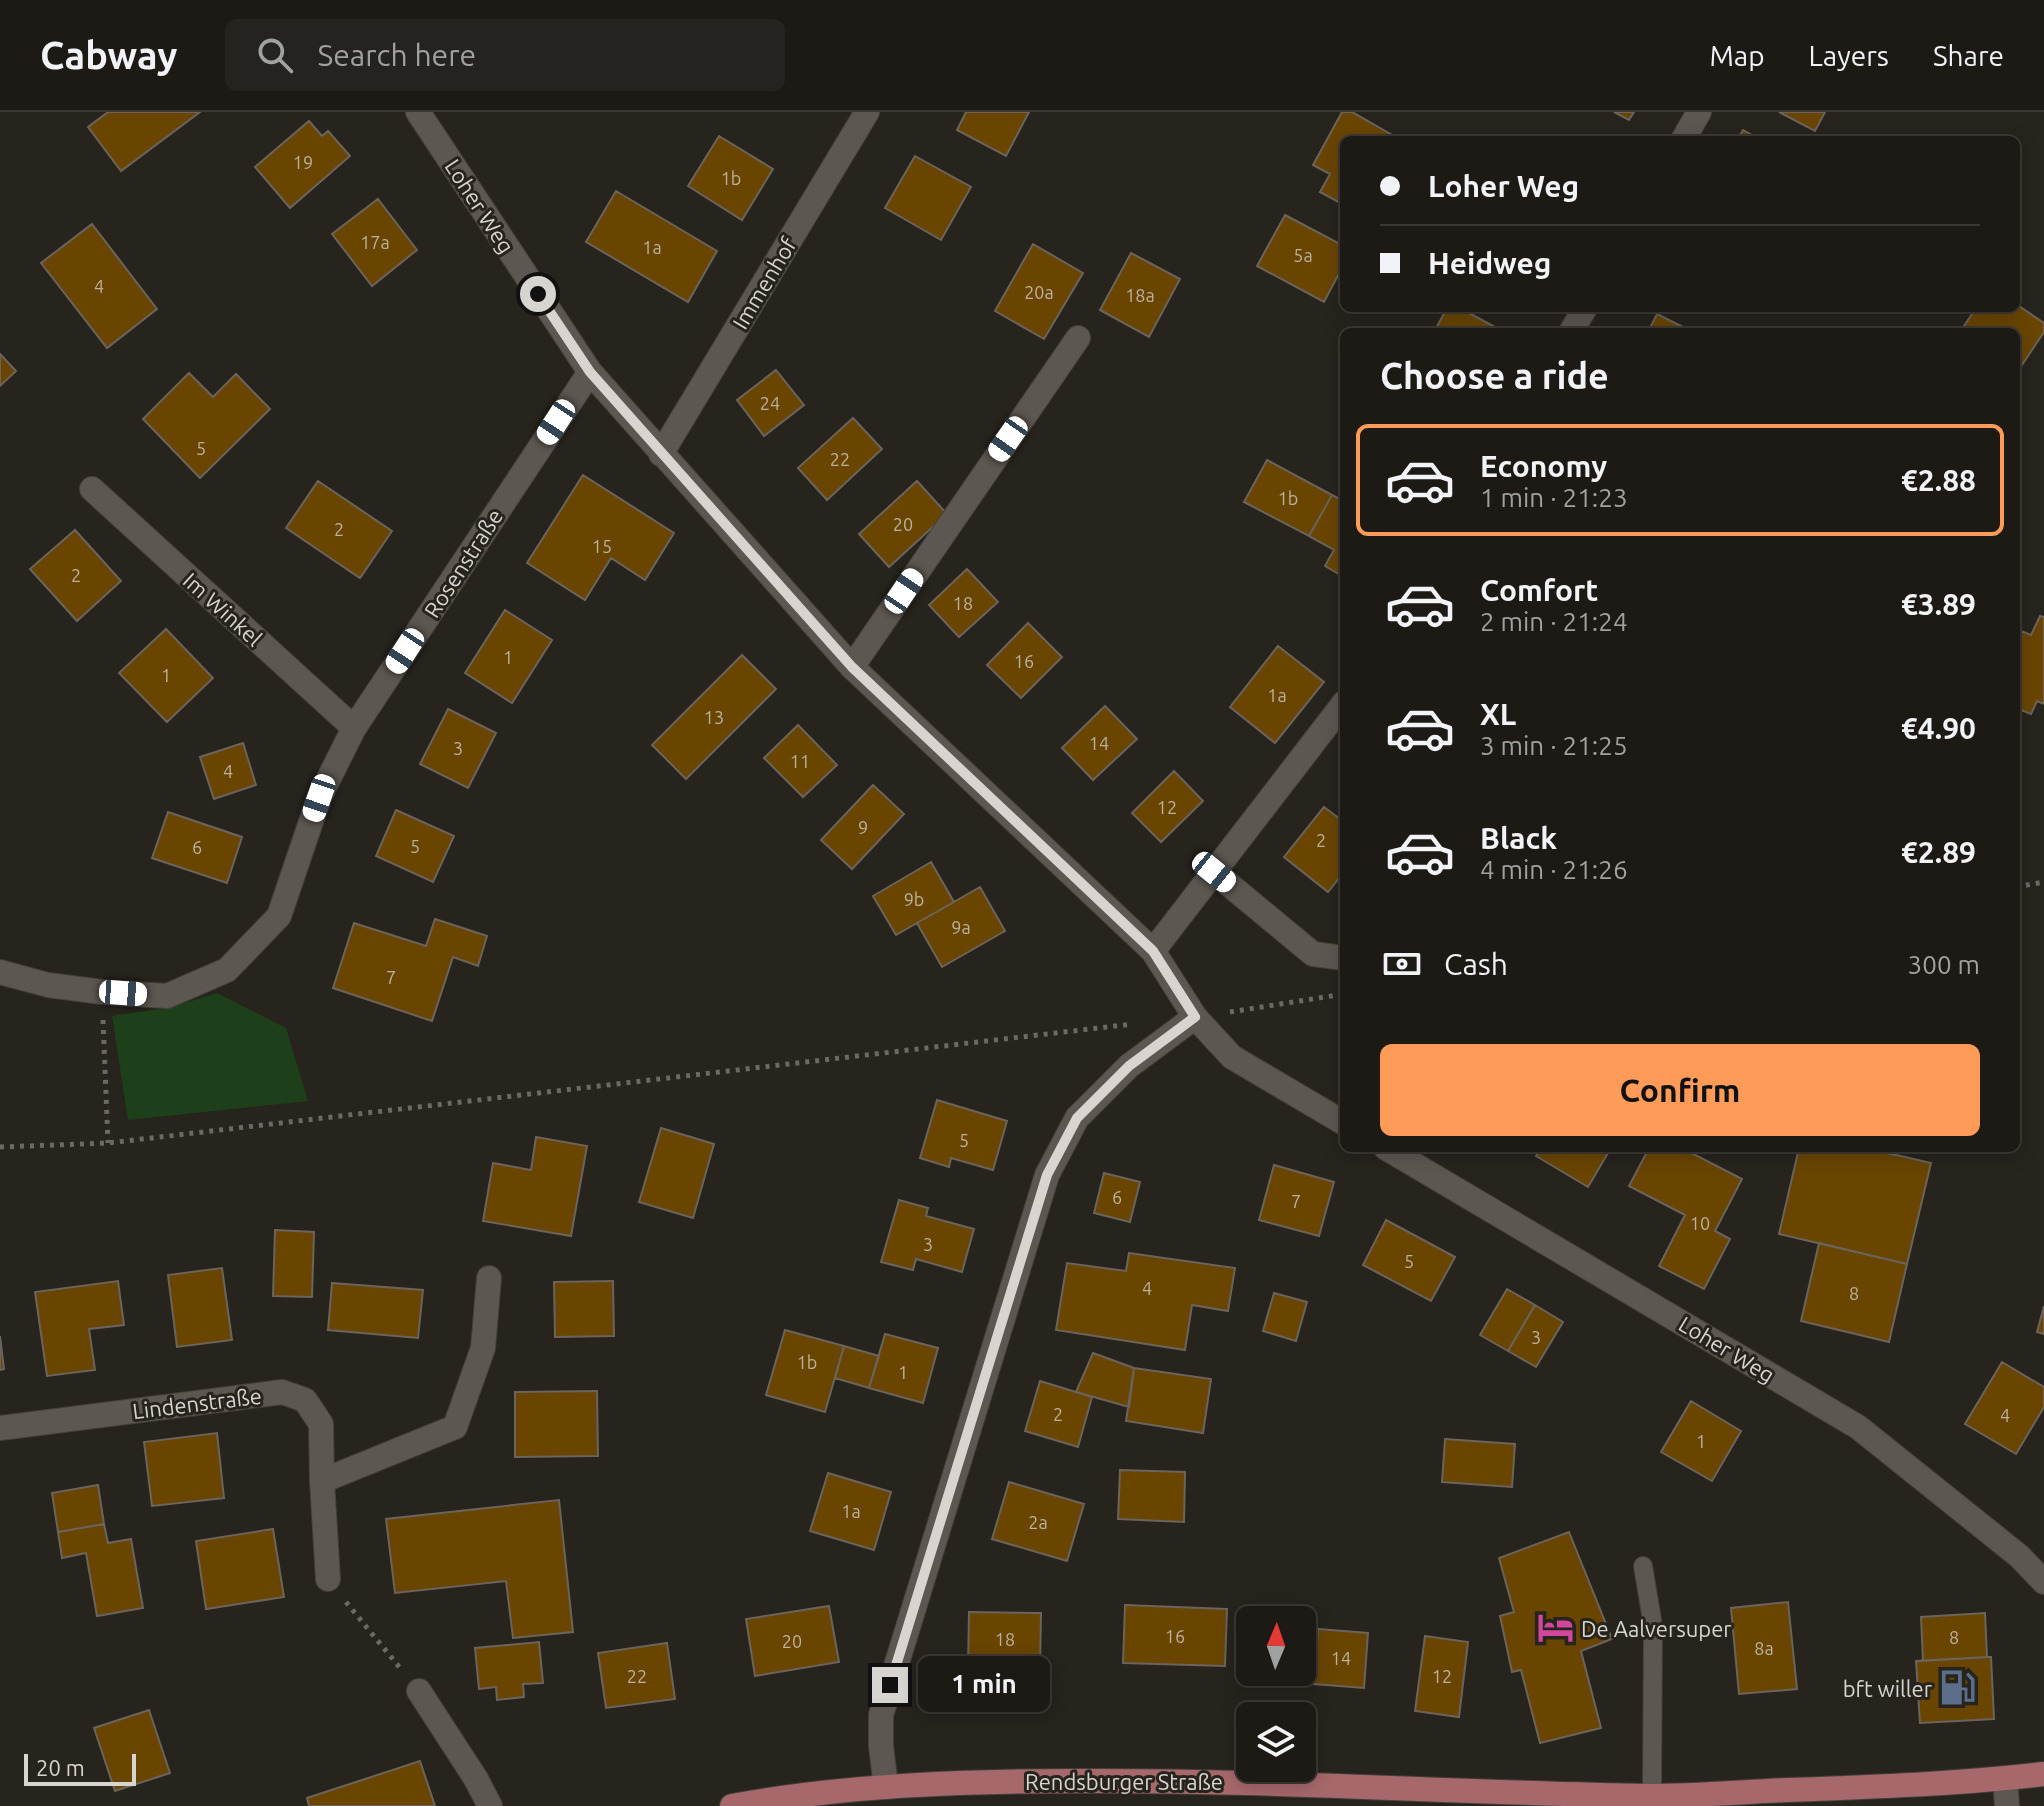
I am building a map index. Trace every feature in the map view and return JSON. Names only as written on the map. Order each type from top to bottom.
[{"type":"main road","name":"Rendsburger Straße","points":[[732,1806],[886,1787],[979,1781],[1193,1781],[1652,1796],[1850,1788],[2044,1774]]},
{"type":"street","name":"Loher Weg","points":[[418,112],[590,372],[852,667],[1153,951],[1195,1017],[1232,1057],[1340,1121]]},
{"type":"street","name":"Immenhof","points":[[661,454],[867,112]]},
{"type":"street","points":[[1685,136],[1699,112]]},
{"type":"street","points":[[852,667],[1078,338]]},
{"type":"street","name":"Rosenstraße","points":[[0,972],[48,985],[167,996],[227,970],[279,916],[319,798],[354,728],[590,372]]},
{"type":"street","name":"Im Winkel","points":[[92,489],[354,728]]},
{"type":"street","points":[[1153,951],[1340,708]]},
{"type":"street","points":[[1214,872],[1313,954],[1340,957]]},
{"type":"street","points":[[886,1787],[881,1715],[1047,1175],[1077,1118],[1129,1066],[1195,1017]]},
{"type":"street","name":"Loher Weg","points":[[1393,1152],[1858,1427],[2019,1556],[2044,1582]]},
{"type":"street","points":[[322,1481],[455,1427],[483,1348],[489,1278]]},
{"type":"street","name":"Lindenstraße","points":[[0,1428],[282,1392],[305,1400],[321,1424],[328,1579]]},
{"type":"street","points":[[419,1691],[490,1806]]},
{"type":"street","points":[[2005,1778],[2007,1806]]},
{"type":"lane","points":[[1643,1566],[1653,1626],[1652,1796]]},
{"type":"path","points":[[2020,886],[2044,882]]},
{"type":"path","points":[[102,992],[108,1143]]},
{"type":"path","points":[[0,1147],[108,1143],[1195,1017],[1340,995]]},
{"type":"path","points":[[328,1579],[419,1691]]},
{"type":"green space","points":[[217,993],[286,1028],[308,1101],[128,1120],[112,1016],[172,1007]]},
{"type":"building","points":[[108,112],[200,112],[121,171],[88,127]]},
{"type":"building","points":[[966,112],[1029,112],[1006,156],[957,130]]},
{"type":"building","points":[[1342,112],[1352,112],[1394,136],[1340,136],[1340,203],[1320,192],[1330,174],[1313,165]]},
{"type":"building","points":[[1614,112],[1634,112],[1629,120]]},
{"type":"building","points":[[1779,112],[1825,112],[1815,131]]},
{"type":"building","points":[[309,121],[322,136],[328,131],[350,156],[290,208],[255,167]]},
{"type":"building","points":[[1743,130],[1754,136],[1739,136]]},
{"type":"building","points":[[719,136],[773,169],[742,220],[688,186]]},
{"type":"building","points":[[915,156],[971,187],[941,240],[885,208]]},
{"type":"building","points":[[616,191],[717,251],[688,302],[586,242]]},
{"type":"building","points":[[378,199],[417,250],[372,286],[332,234]]},
{"type":"building","points":[[1285,215],[1340,244],[1340,272],[1324,302],[1257,266]]},
{"type":"building","points":[[92,224],[157,309],[107,348],[41,263]]},
{"type":"building","points":[[1033,244],[1083,273],[1044,339],[995,311]]},
{"type":"building","points":[[1131,253],[1180,279],[1149,337],[1100,310]]},
{"type":"building","points":[[2020,307],[2044,323],[2044,332],[2020,368],[2020,328],[1963,328],[1973,312],[2020,312]]},
{"type":"building","points":[[1445,312],[1467,312],[1497,328],[1436,328]]},
{"type":"building","points":[[1657,314],[1685,328],[1650,328]]},
{"type":"building","points":[[0,354],[16,371],[0,386]]},
{"type":"building","points":[[776,370],[804,405],[764,436],[737,400]]},
{"type":"building","points":[[189,373],[213,397],[236,374],[270,409],[200,478],[143,419]]},
{"type":"building","points":[[853,418],[882,449],[827,500],[798,468]]},
{"type":"building","points":[[1267,460],[1332,495],[1309,536],[1244,502]]},
{"type":"building","points":[[583,475],[674,533],[645,580],[611,558],[585,600],[527,563]]},
{"type":"building","points":[[318,481],[392,531],[360,578],[286,528]]},
{"type":"building","points":[[917,481],[947,514],[889,567],[859,534]]},
{"type":"building","points":[[1332,495],[1340,499],[1340,575],[1325,566],[1334,550],[1309,536]]},
{"type":"building","points":[[75,530],[121,581],[77,621],[30,569]]},
{"type":"building","points":[[967,569],[998,602],[959,637],[929,605]]},
{"type":"building","points":[[505,610],[552,640],[512,703],[465,673]]},
{"type":"building","points":[[2040,616],[2044,617],[2044,704],[2037,701],[2031,714],[2020,710],[2020,631],[2031,635]]},
{"type":"building","points":[[1028,623],[1062,657],[1021,698],[987,665]]},
{"type":"building","points":[[166,629],[213,678],[167,722],[119,673]]},
{"type":"building","points":[[1278,646],[1324,682],[1275,743],[1230,707]]},
{"type":"building","points":[[742,655],[776,689],[686,779],[652,745]]},
{"type":"building","points":[[1105,706],[1137,739],[1093,780],[1062,748]]},
{"type":"building","points":[[448,709],[496,733],[468,788],[420,764]]},
{"type":"building","points":[[798,725],[837,765],[803,797],[764,758]]},
{"type":"building","points":[[243,743],[256,785],[214,799],[200,757]]},
{"type":"building","points":[[1174,771],[1203,801],[1161,842],[1132,813]]},
{"type":"building","points":[[873,785],[904,814],[852,869],[821,840]]},
{"type":"building","points":[[1324,807],[1340,819],[1340,877],[1328,892],[1284,857]]},
{"type":"building","points":[[396,810],[454,836],[433,882],[376,856]]},
{"type":"building","points":[[168,812],[242,837],[227,883],[152,858]]},
{"type":"building","points":[[931,862],[954,902],[896,935],[873,896]]},
{"type":"building","points":[[980,887],[1005,931],[942,967],[917,923]]},
{"type":"building","points":[[435,919],[487,936],[478,966],[453,957],[432,1021],[333,988],[354,923],[426,946]]},
{"type":"building","points":[[937,1100],[1007,1121],[993,1170],[951,1158],[949,1167],[920,1158]]},
{"type":"building","points":[[661,1128],[714,1144],[693,1218],[639,1202]]},
{"type":"building","points":[[536,1137],[587,1146],[571,1236],[483,1221],[493,1163],[531,1170]]},
{"type":"building","points":[[1538,1152],[1609,1152],[1588,1187],[1536,1156]]},
{"type":"building","points":[[1647,1152],[1690,1152],[1742,1179],[1715,1231],[1730,1239],[1704,1289],[1659,1266],[1685,1215],[1629,1186]]},
{"type":"building","points":[[1798,1152],[1883,1152],[1931,1163],[1907,1264],[1779,1234]]},
{"type":"building","points":[[1274,1165],[1334,1182],[1319,1236],[1259,1220]]},
{"type":"building","points":[[1104,1173],[1140,1182],[1130,1222],[1094,1213]]},
{"type":"building","points":[[899,1200],[928,1208],[926,1216],[974,1229],[962,1272],[916,1259],[913,1270],[881,1262]]},
{"type":"building","points":[[1386,1220],[1455,1257],[1431,1301],[1363,1265]]},
{"type":"building","points":[[275,1230],[314,1232],[312,1297],[273,1296]]},
{"type":"building","points":[[1819,1243],[1907,1264],[1889,1342],[1801,1321]]},
{"type":"building","points":[[1129,1253],[1235,1268],[1228,1311],[1192,1305],[1185,1350],[1056,1330],[1067,1263],[1126,1271]]},
{"type":"building","points":[[222,1268],[232,1340],[177,1347],[168,1275]]},
{"type":"building","points":[[118,1281],[124,1325],[89,1329],[95,1370],[47,1376],[35,1292]]},
{"type":"building","points":[[613,1281],[614,1336],[555,1337],[554,1282]]},
{"type":"building","points":[[332,1283],[423,1290],[418,1338],[328,1330]]},
{"type":"building","points":[[1507,1289],[1535,1305],[1508,1351],[1480,1335]]},
{"type":"building","points":[[1274,1293],[1307,1302],[1296,1341],[1263,1331]]},
{"type":"building","points":[[1535,1305],[1563,1322],[1536,1367],[1508,1351]]},
{"type":"building","points":[[2044,1306],[2044,1334],[2037,1332]]},
{"type":"building","points":[[785,1330],[844,1346],[825,1412],[766,1395]]},
{"type":"building","points":[[885,1334],[938,1348],[923,1403],[869,1388]]},
{"type":"building","points":[[0,1336],[4,1369],[0,1370]]},
{"type":"building","points":[[844,1346],[879,1356],[869,1388],[835,1378]]},
{"type":"building","points":[[1093,1353],[1134,1368],[1129,1407],[1076,1392]]},
{"type":"building","points":[[2002,1362],[2044,1387],[2044,1407],[2016,1454],[1965,1424]]},
{"type":"building","points":[[1134,1368],[1211,1379],[1203,1433],[1126,1421]]},
{"type":"building","points":[[1040,1381],[1092,1397],[1078,1447],[1025,1431]]},
{"type":"building","points":[[597,1391],[598,1456],[515,1457],[515,1392]]},
{"type":"building","points":[[1691,1401],[1741,1431],[1712,1481],[1661,1452]]},
{"type":"building","points":[[217,1433],[224,1498],[152,1506],[144,1442]]},
{"type":"building","points":[[1445,1439],[1515,1444],[1512,1487],[1442,1482]]},
{"type":"building","points":[[1120,1470],[1185,1472],[1184,1522],[1118,1519]]},
{"type":"building","points":[[828,1473],[891,1492],[874,1550],[810,1531]]},
{"type":"building","points":[[1009,1482],[1084,1504],[1067,1561],[992,1539]]},
{"type":"building","points":[[98,1485],[104,1524],[58,1532],[52,1493]]},
{"type":"building","points":[[559,1500],[573,1632],[513,1638],[506,1581],[395,1593],[386,1519]]},
{"type":"building","points":[[104,1524],[108,1543],[131,1539],[143,1608],[97,1616],[86,1553],[62,1558],[58,1532]]},
{"type":"building","points":[[273,1529],[284,1597],[206,1609],[196,1541]]},
{"type":"building","name":"De Aalversuper","points":[[1569,1532],[1612,1639],[1581,1651],[1601,1728],[1540,1743],[1521,1670],[1512,1672],[1500,1616],[1514,1612],[1499,1558]]},
{"type":"building","points":[[1788,1602],[1797,1689],[1739,1694],[1731,1608]]},
{"type":"building","points":[[1125,1605],[1227,1609],[1225,1666],[1123,1663]]},
{"type":"building","points":[[829,1606],[839,1662],[755,1676],[746,1619]]},
{"type":"building","points":[[969,1612],[1041,1613],[1040,1667],[968,1666]]},
{"type":"building","points":[[1985,1613],[1987,1657],[1923,1661],[1921,1617]]},
{"type":"building","points":[[1318,1629],[1368,1633],[1364,1688],[1316,1684]]},
{"type":"building","points":[[1425,1636],[1468,1642],[1459,1717],[1415,1711]]},
{"type":"building","points":[[539,1642],[543,1683],[523,1684],[524,1697],[497,1700],[496,1687],[479,1689],[475,1648]]},
{"type":"building","points":[[667,1643],[675,1699],[606,1708],[598,1653]]},
{"type":"building","points":[[1991,1657],[1994,1719],[1920,1723],[1916,1661]]},
{"type":"building","points":[[149,1710],[170,1773],[115,1791],[94,1728]]},
{"type":"building","points":[[420,1761],[435,1806],[309,1806],[307,1798]]},
{"type":"place","name":"De Aalversuper","points":[[1555,1628]]},
{"type":"place","name":"bft willer","points":[[1958,1688]]},
{"type":"route","points":[[538,294],[590,372],[852,667],[1153,951],[1195,1017],[1129,1066],[1077,1118],[1047,1175],[890,1685]]}]
